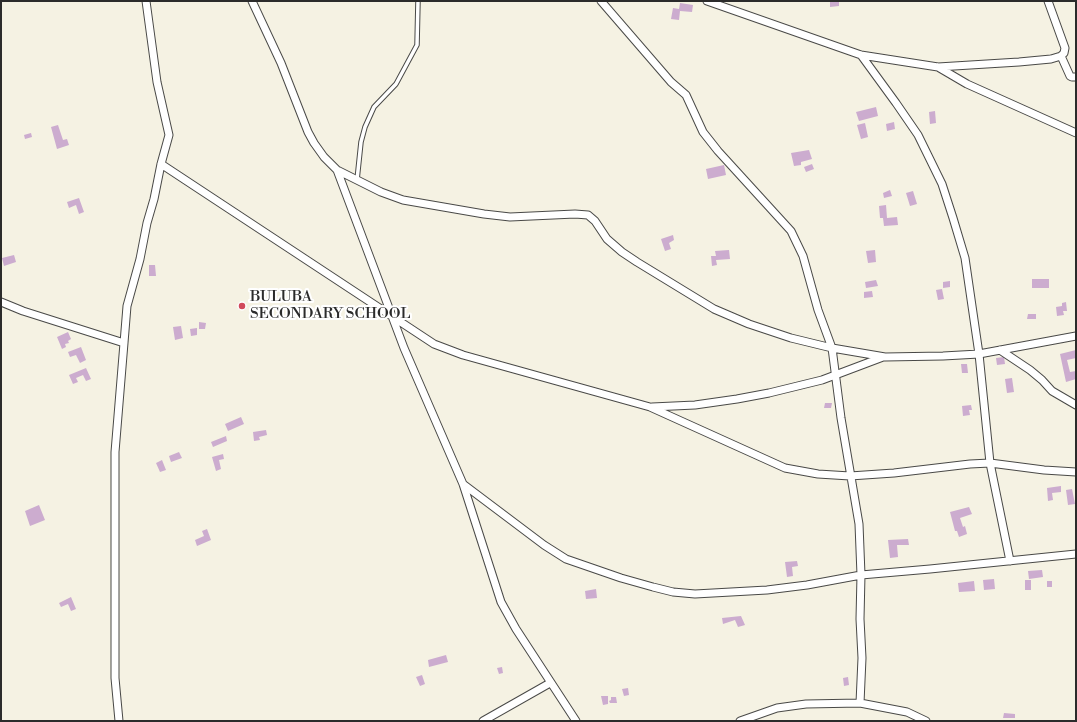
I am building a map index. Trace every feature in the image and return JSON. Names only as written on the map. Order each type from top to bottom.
[{"type":"street","points":[[120,721],[115,678],[115,452],[127,306],[154,198],[160,164],[168,140],[169,130],[157,82],[146,1]]},
{"type":"street","points":[[252,1],[281,63],[308,132],[324,157],[337,170],[381,192],[403,200],[510,217],[575,214],[588,215],[595,221],[608,239],[622,252],[714,309],[791,338],[832,348],[885,357],[979,354],[1076,336]]},
{"type":"street","points":[[601,1],[667,77],[686,95],[701,129],[709,141],[791,231],[803,256],[818,310],[832,348],[858,524],[861,575],[860,619],[862,658],[860,703]]},
{"type":"street","points":[[707,1],[861,55],[938,67],[1019,62],[1051,59],[1061,56],[1065,48],[1048,1]]},
{"type":"street","points":[[861,55],[918,136],[942,184],[965,258],[979,354],[990,463],[1010,561]]},
{"type":"street","points":[[1061,56],[1070,76],[1076,77]]},
{"type":"street","points":[[938,67],[967,84],[1076,133]]},
{"type":"street","points":[[160,164],[240,218],[392,316],[420,336],[441,348],[540,378],[650,407],[785,468],[818,474],[850,476],[990,463],[1044,470],[1076,472]]},
{"type":"street","points":[[337,170],[392,316],[463,484],[501,602],[550,683],[576,721]]},
{"type":"street","points":[[1,302],[23,311],[124,343]]},
{"type":"street","points":[[1000,350],[1030,370],[1052,391],[1076,405]]},
{"type":"street","points":[[650,407],[695,405],[737,399],[822,380],[885,357]]},
{"type":"street","points":[[463,484],[544,545],[566,559],[653,588],[695,594],[743,592],[801,586],[861,575],[1076,554]]},
{"type":"street","points":[[483,721],[550,683]]},
{"type":"street","points":[[740,721],[777,708],[806,704],[860,703],[907,712],[926,721]]},
{"type":"lane","points":[[357,180],[361,142],[374,107],[396,84],[416,45],[418,1]]},
{"type":"building","points":[[830,1],[839,1],[839,6],[830,7]]},
{"type":"building","points":[[680,3],[693,5],[692,12],[680,11],[679,20],[671,19],[673,8],[679,9]]},
{"type":"building","points":[[876,107],[878,116],[859,121],[856,112]]},
{"type":"building","points":[[935,111],[936,123],[930,124],[929,112]]},
{"type":"building","points":[[894,122],[895,129],[887,131],[886,124]]},
{"type":"building","points":[[865,123],[868,137],[861,139],[857,125]]},
{"type":"building","points":[[58,125],[63,140],[67,139],[69,145],[57,149],[51,127]]},
{"type":"building","points":[[31,133],[32,137],[25,139],[24,135]]},
{"type":"building","points":[[809,150],[812,159],[801,162],[801,165],[794,166],[791,153]]},
{"type":"building","points":[[812,164],[814,169],[806,172],[804,167]]},
{"type":"building","points":[[724,165],[726,175],[708,179],[706,169]]},
{"type":"building","points":[[890,190],[892,196],[884,198],[883,193]]},
{"type":"building","points":[[913,191],[917,204],[910,206],[906,193]]},
{"type":"building","points":[[79,198],[84,212],[79,214],[76,205],[69,208],[67,202]]},
{"type":"building","points":[[886,205],[887,218],[897,217],[898,225],[884,226],[883,218],[880,218],[879,206]]},
{"type":"building","points":[[673,235],[674,240],[669,243],[671,249],[665,251],[661,239]]},
{"type":"building","points":[[729,250],[730,259],[716,260],[717,265],[712,266],[711,256],[716,256],[715,251]]},
{"type":"building","points":[[875,250],[876,262],[868,263],[866,251]]},
{"type":"building","points":[[14,255],[16,262],[4,266],[2,258]]},
{"type":"building","points":[[149,265],[155,265],[156,276],[149,276]]},
{"type":"building","points":[[1032,279],[1049,279],[1049,288],[1032,288]]},
{"type":"building","points":[[876,280],[878,286],[866,288],[865,282]]},
{"type":"building","points":[[950,281],[950,287],[943,288],[943,282]]},
{"type":"building","points":[[942,289],[944,299],[938,300],[936,290]]},
{"type":"building","points":[[872,291],[873,297],[864,298],[864,292]]},
{"type":"building","points":[[1066,302],[1067,311],[1063,311],[1064,315],[1057,316],[1056,307],[1062,306],[1062,303]]},
{"type":"building","points":[[1028,314],[1036,314],[1036,319],[1027,319]]},
{"type":"building","points":[[199,322],[206,323],[205,329],[199,329]]},
{"type":"building","points":[[181,326],[183,338],[175,340],[173,327]]},
{"type":"building","points":[[197,328],[197,335],[191,336],[190,329]]},
{"type":"building","points":[[68,332],[71,339],[68,341],[69,343],[65,344],[66,347],[62,349],[57,337]]},
{"type":"building","points":[[81,347],[86,360],[80,363],[76,355],[70,357],[68,352]]},
{"type":"building","points":[[1076,350],[1076,358],[1067,360],[1070,372],[1076,371],[1076,379],[1066,382],[1060,354]]},
{"type":"building","points":[[1004,357],[1005,364],[997,365],[996,358]]},
{"type":"building","points":[[961,364],[967,364],[968,373],[962,373]]},
{"type":"building","points":[[86,368],[91,379],[86,381],[83,375],[76,378],[78,382],[73,384],[69,375]]},
{"type":"building","points":[[1012,378],[1014,392],[1007,393],[1005,379]]},
{"type":"building","points":[[825,403],[832,403],[831,408],[824,408]]},
{"type":"building","points":[[971,405],[972,410],[969,410],[970,415],[963,416],[962,406]]},
{"type":"building","points":[[241,417],[244,424],[228,431],[225,424]]},
{"type":"building","points":[[266,430],[267,435],[259,437],[260,440],[254,441],[253,432]]},
{"type":"building","points":[[226,436],[227,441],[213,447],[211,442]]},
{"type":"building","points":[[179,452],[182,458],[171,462],[169,456]]},
{"type":"building","points":[[223,454],[224,459],[219,460],[221,469],[216,471],[212,457]]},
{"type":"building","points":[[162,460],[166,470],[160,472],[156,463]]},
{"type":"building","points":[[1061,486],[1061,492],[1052,493],[1053,500],[1048,501],[1047,488]]},
{"type":"building","points":[[1072,489],[1075,504],[1068,505],[1066,490]]},
{"type":"building","points":[[39,505],[45,520],[30,526],[25,511]]},
{"type":"building","points":[[969,507],[972,514],[960,518],[963,527],[965,526],[967,534],[959,537],[957,531],[955,531],[950,512]]},
{"type":"building","points":[[207,529],[211,540],[197,546],[195,540],[204,536],[202,531]]},
{"type":"building","points":[[908,539],[909,545],[897,545],[898,557],[890,558],[888,540]]},
{"type":"building","points":[[797,561],[798,566],[792,567],[793,576],[787,577],[785,562]]},
{"type":"building","points":[[1042,570],[1043,577],[1029,579],[1028,571]]},
{"type":"building","points":[[994,579],[995,589],[984,590],[983,580]]},
{"type":"building","points":[[1025,580],[1031,580],[1031,590],[1025,590]]},
{"type":"building","points":[[974,581],[975,591],[959,592],[958,583]]},
{"type":"building","points":[[1047,581],[1052,581],[1052,587],[1047,587]]},
{"type":"building","points":[[596,589],[597,598],[586,599],[585,591]]},
{"type":"building","points":[[71,597],[76,609],[71,611],[68,604],[61,607],[59,603]]},
{"type":"building","points":[[741,616],[745,625],[738,627],[735,620],[723,624],[722,618]]},
{"type":"building","points":[[446,655],[448,662],[429,667],[428,660]]},
{"type":"building","points":[[502,667],[503,673],[499,674],[497,668]]},
{"type":"building","points":[[422,675],[425,684],[420,686],[416,677]]},
{"type":"building","points":[[848,677],[849,685],[844,686],[843,678]]},
{"type":"building","points":[[628,688],[629,695],[624,696],[622,689]]},
{"type":"building","points":[[601,696],[608,696],[608,704],[603,705]]},
{"type":"building","points":[[611,697],[616,697],[617,703],[610,703],[609,701],[611,700]]},
{"type":"building","points":[[1004,713],[1015,714],[1015,718],[1003,718]]},
{"type":"place","name":"BULUBA SECONDARY SCHOOL","points":[[242,306]]}]
